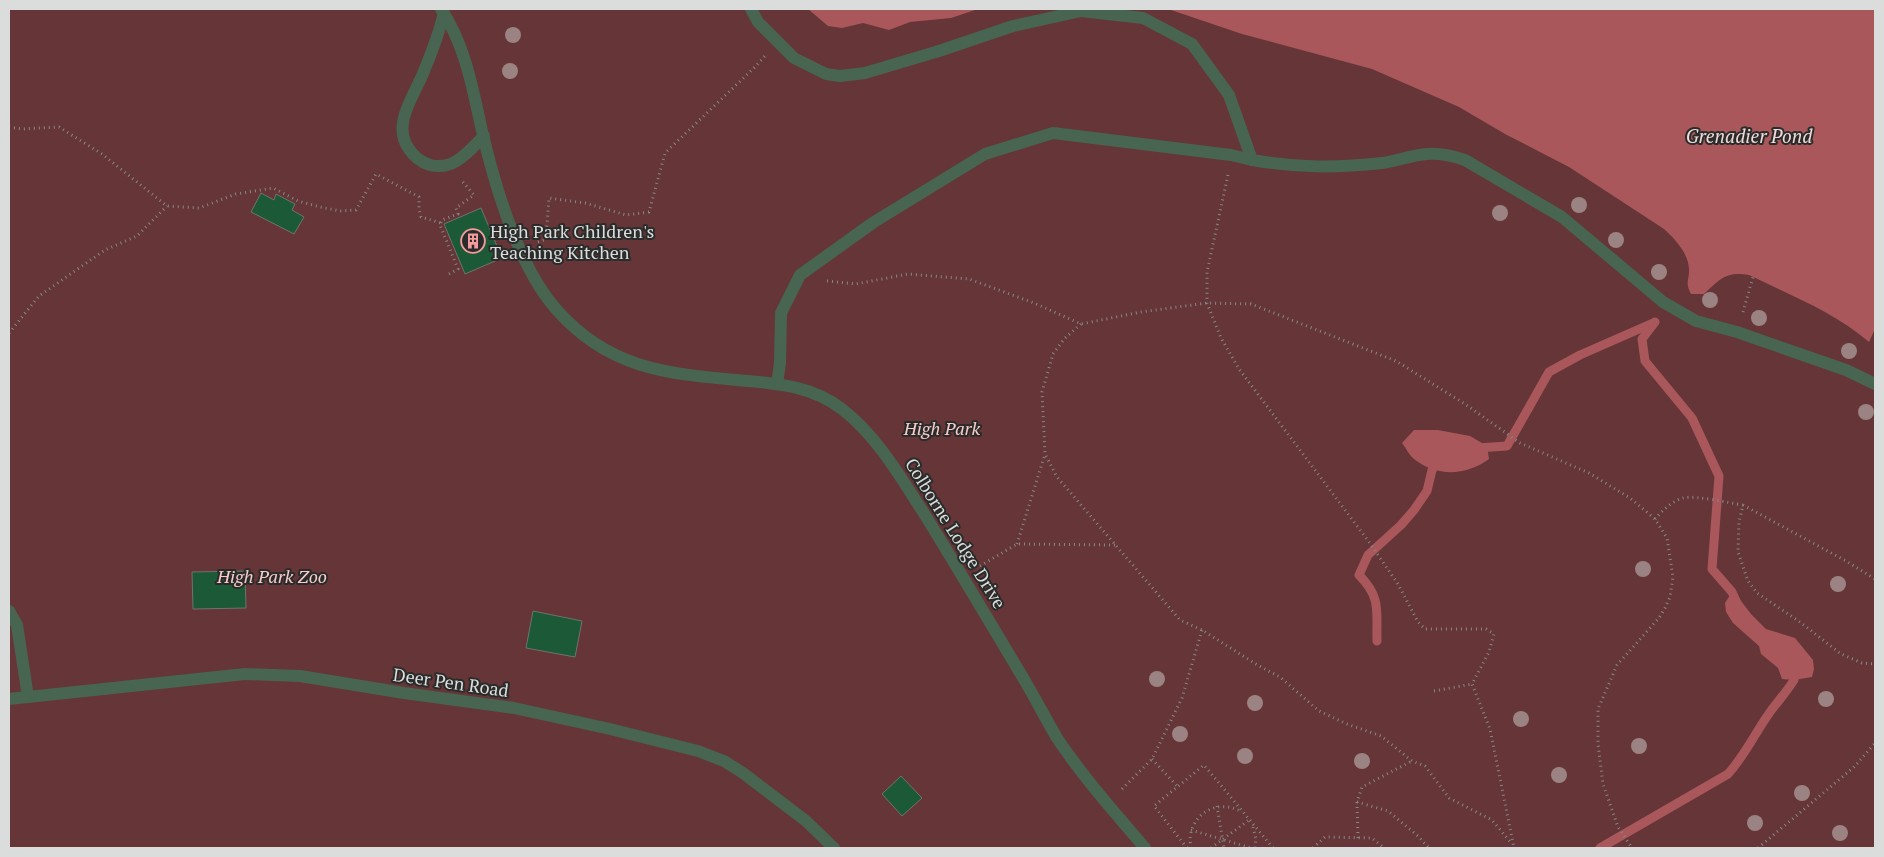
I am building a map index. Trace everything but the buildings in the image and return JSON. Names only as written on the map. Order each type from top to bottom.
[{"type":"street","points":[[751,9],[758,22],[794,58],[826,74],[840,76],[865,73],[1013,26],[1081,11],[1143,18],[1192,44],[1229,96],[1252,160]]},
{"type":"street","name":"Colborne Lodge Drive","points":[[443,11],[436,43],[406,108],[402,129],[404,142],[411,153],[420,161],[439,166],[457,162],[484,136]]},
{"type":"street","name":"Colborne Lodge Drive","points":[[443,11],[464,59],[484,136],[516,241],[544,294],[558,311],[588,339],[624,360],[674,374],[777,384],[812,392],[844,410],[889,459],[955,563],[1058,738],[1106,802],[1145,848]]},
{"type":"street","points":[[777,384],[780,363],[781,313],[800,275],[874,222],[985,154],[1053,132],[1231,155],[1277,164],[1322,168],[1385,162],[1428,154],[1450,155],[1465,160],[1562,217],[1664,302],[1696,321],[1737,332],[1846,370],[1875,384]]},
{"type":"street","points":[[9,611],[17,625],[28,697]]},
{"type":"street","name":"Deer Pen Road","points":[[9,699],[245,674],[300,676],[514,708],[610,728],[698,751],[724,761],[743,773],[806,821],[834,848]]},
{"type":"path","points":[[536,242],[544,240],[549,198],[586,203],[626,215],[649,212],[664,153],[755,67],[776,42]]},
{"type":"path","points":[[9,127],[22,129],[58,127],[102,154],[167,206],[199,208],[236,194],[273,188],[298,201],[320,207],[340,211],[356,210],[376,174],[420,197],[419,209],[421,218],[441,223]]},
{"type":"path","points":[[1231,155],[1208,272],[1207,303],[1221,338],[1239,369],[1369,542],[1398,584],[1418,622],[1425,629],[1486,629],[1494,634],[1489,652],[1472,684],[1490,730],[1513,846]]},
{"type":"path","points":[[450,274],[458,269],[440,225],[442,220],[458,214],[456,208],[474,195],[456,174]]},
{"type":"path","points":[[9,333],[40,296],[105,250],[137,236],[167,206]]},
{"type":"path","points":[[800,275],[834,283],[856,284],[908,274],[968,279],[1034,303],[1081,324]]},
{"type":"path","points":[[1737,332],[1753,277]]},
{"type":"path","points":[[1017,544],[1045,454],[1042,392],[1053,354],[1065,338],[1081,324],[1141,312],[1207,303],[1251,304],[1396,361],[1465,404],[1520,443],[1589,473],[1630,498],[1655,519],[1666,538],[1673,577],[1670,597],[1659,618],[1618,665],[1598,709],[1598,744],[1606,798],[1618,827],[1632,848]]},
{"type":"path","points":[[1045,454],[1057,477],[1180,620],[1202,630],[1280,677],[1319,711],[1346,724],[1381,736],[1412,761],[1425,766],[1450,798],[1492,820],[1513,846]]},
{"type":"path","points":[[1655,519],[1667,507],[1683,498],[1743,505],[1846,560],[1875,579]]},
{"type":"path","points":[[1743,505],[1738,552],[1748,581],[1756,593],[1800,622],[1841,654],[1862,663],[1875,664]]},
{"type":"path","points":[[976,568],[1017,544],[1116,545]]},
{"type":"path","points":[[1118,792],[1152,759],[1182,698],[1202,630]]},
{"type":"path","points":[[1434,690],[1472,684]]},
{"type":"path","points":[[1758,848],[1854,767],[1875,744]]},
{"type":"path","points":[[1152,759],[1178,787]]},
{"type":"path","points":[[1358,838],[1357,802],[1362,787],[1412,761]]},
{"type":"path","points":[[1189,848],[1154,806],[1204,765],[1273,848]]},
{"type":"path","points":[[1357,802],[1388,811],[1418,836],[1429,848]]},
{"type":"path","points":[[1189,848],[1191,830],[1196,819],[1206,811],[1217,806],[1229,807],[1240,811],[1254,828],[1256,839],[1253,848],[1191,830]]},
{"type":"path","points":[[1217,806],[1224,848]]},
{"type":"path","points":[[1211,848],[1249,820]]},
{"type":"path","points":[[1313,848],[1325,837],[1372,838],[1384,848]]},
{"type":"path","points":[[1874,848],[1875,844]]},
{"type":"green space","name":"High Park","points":[[9,9],[1875,9],[1875,848],[9,848]]},
{"type":"water","points":[[808,9],[978,9],[951,18],[910,22],[889,30],[863,23],[842,28],[828,26]]},
{"type":"water","name":"Grenadier Pond","points":[[1168,9],[1875,9],[1875,329],[1869,342],[1826,313],[1749,275],[1729,275],[1719,280],[1704,294],[1691,294],[1688,284],[1689,270],[1687,258],[1677,242],[1664,229],[1569,167],[1505,134],[1459,107],[1372,69],[1242,34]]},
{"type":"water","points":[[1414,430],[1438,430],[1470,436],[1487,446],[1489,459],[1471,469],[1461,471],[1451,472],[1432,469],[1414,459],[1402,443]]},
{"type":"water","points":[[1732,592],[1766,629],[1795,638],[1813,660],[1814,669],[1812,677],[1794,680],[1782,679],[1778,668],[1761,654],[1759,646],[1733,623],[1726,612],[1725,603]]},
{"type":"waterway","points":[[1655,322],[1642,339],[1645,361],[1692,418],[1719,476],[1712,569],[1732,592],[1737,603]]},
{"type":"waterway","points":[[1477,448],[1507,446],[1549,372],[1580,355],[1653,323]]},
{"type":"waterway","points":[[1377,641],[1375,598],[1359,575],[1368,555],[1401,525],[1414,510],[1427,491],[1432,470],[1437,462]]},
{"type":"waterway","points":[[1600,848],[1728,774],[1794,680],[1792,669]]},
{"type":"place","name":"High Park Children's Teaching Kitchen","points":[[473,241]]},
{"type":"park label","name":"High Park Zoo","points":[[272,576]]}]
